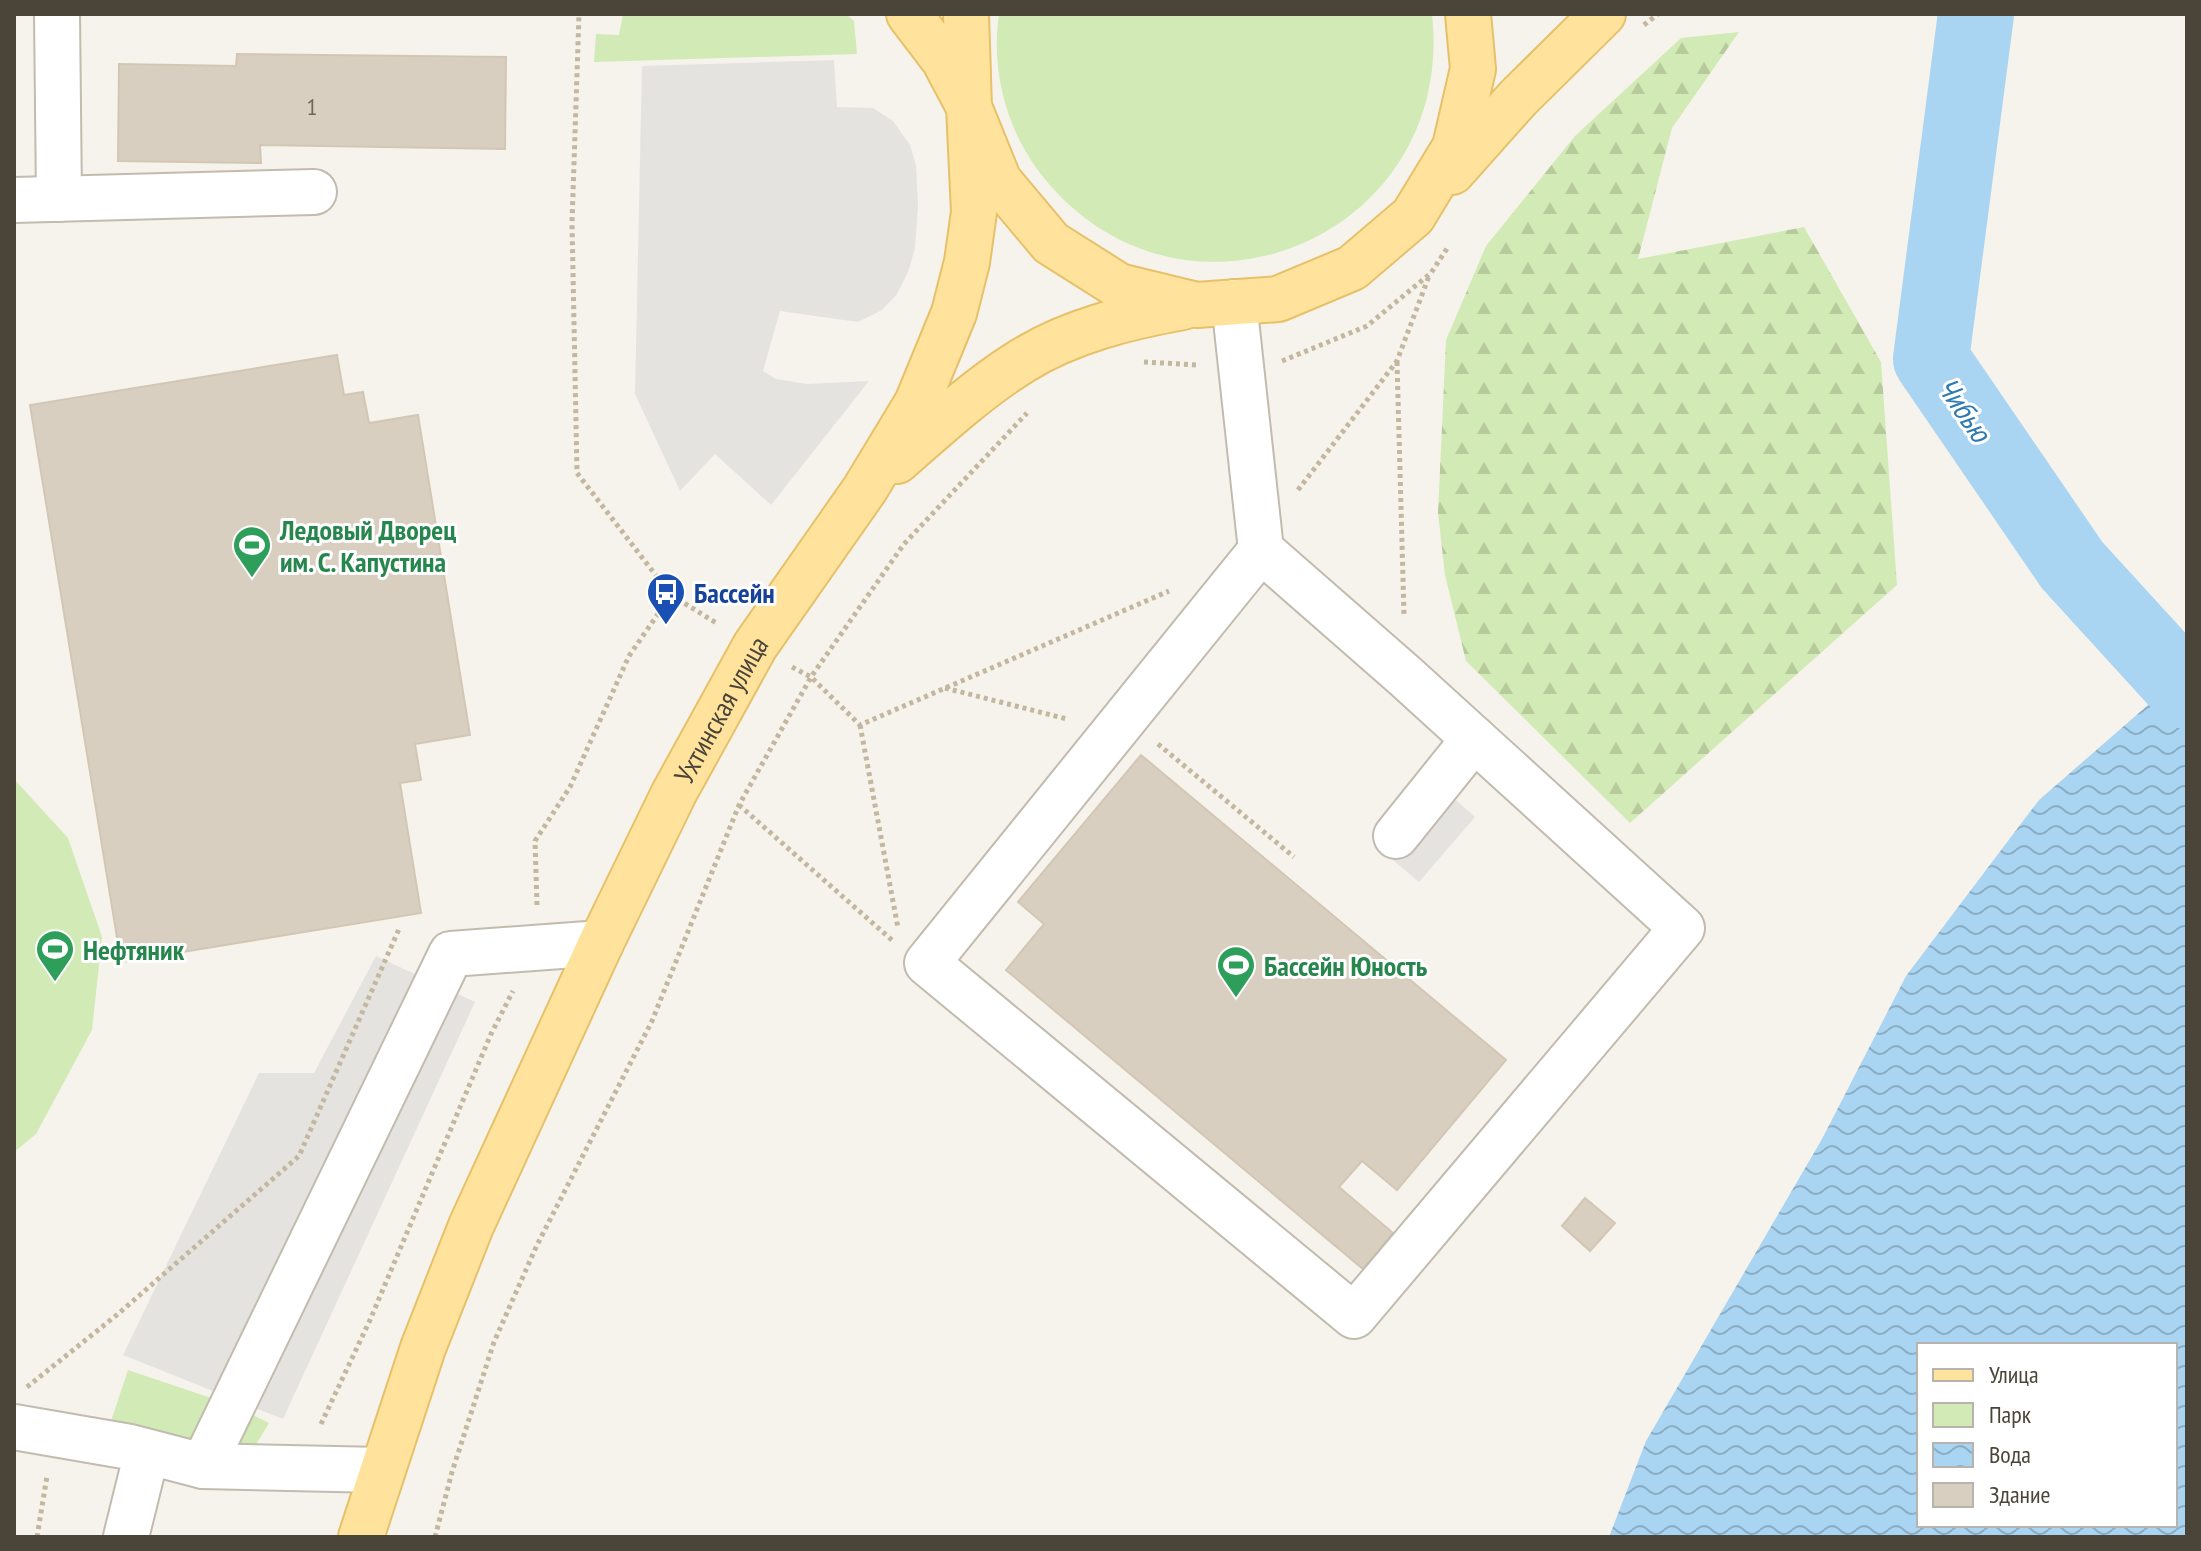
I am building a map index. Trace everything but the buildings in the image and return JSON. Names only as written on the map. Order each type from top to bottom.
[{"type":"main road","points":[[909,14],[944,60],[969,107],[999,181],[1051,243],[1119,286],[1216,304]]},
{"type":"main road","points":[[865,489],[917,403],[954,313],[967,262],[974,212],[966,14]]},
{"type":"main road","points":[[1413,216],[1455,147],[1473,69],[1468,14]]},
{"type":"main road","points":[[865,489],[943,421],[1022,361],[1063,340],[1106,324],[1151,313],[1278,299],[1352,268],[1413,216],[1518,98],[1619,23]]},
{"type":"main road","name":"Ухтинская улица","points":[[361,1537],[423,1348],[471,1226],[601,943],[674,793],[755,646],[865,489]]},
{"type":"lane","points":[[57,14],[59,199]]},
{"type":"lane","points":[[14,200],[314,192]]},
{"type":"lane","points":[[1216,304],[1242,369],[1260,540],[1682,928],[1354,1316],[927,963],[1260,540]]},
{"type":"lane","points":[[1396,836],[1474,739]]},
{"type":"lane","points":[[203,1466],[451,954],[601,943]]},
{"type":"lane","points":[[20,1408],[147,1452],[203,1466],[382,1470]]},
{"type":"lane","points":[[126,1537],[147,1452]]},
{"type":"path","points":[[320,1425],[370,1320],[491,1034],[526,964],[537,913],[535,841],[570,787],[629,656],[671,595],[577,473],[572,223],[579,14]]},
{"type":"path","points":[[1619,23],[1658,14]]},
{"type":"path","points":[[1260,540],[1397,361],[1431,273],[1455,235]]},
{"type":"path","points":[[1131,362],[1265,369],[1367,326],[1431,273]]},
{"type":"path","points":[[1397,361],[1405,676]]},
{"type":"path","points":[[435,1537],[452,1472],[494,1342],[537,1245],[652,1021],[739,805],[811,677],[904,544],[1031,408]]},
{"type":"path","points":[[860,725],[1176,588]]},
{"type":"path","points":[[739,805],[902,949],[860,725],[811,677]]},
{"type":"path","points":[[20,1408],[118,1314],[299,1156],[399,929]]},
{"type":"path","points":[[37,1537],[48,1469]]},
{"type":"green space","points":[[623,14],[846,14],[854,21],[857,54],[594,62],[596,34],[619,35]]},
{"type":"green space","points":[[999,14],[1432,14],[1428,94],[1400,160],[1354,212],[1295,246],[1229,261],[1160,255],[1094,225],[1037,169],[1016,134],[1003,95],[997,55]]},
{"type":"green space","points":[[1739,32],[1672,128],[1638,259],[1804,227],[1881,362],[1897,585],[1630,823],[1466,661],[1445,575],[1438,513],[1446,340],[1486,246],[1575,136],[1681,38]]},
{"type":"green space","name":"Нефтяник","points":[[14,779],[68,838],[102,937],[92,1030],[36,1134],[14,1152]]},
{"type":"green space","points":[[128,1370],[211,1398],[191,1458],[108,1430]]},
{"type":"green space","points":[[243,1410],[269,1423],[251,1453],[219,1459]]},
{"type":"shaded area","points":[[834,60],[837,107],[873,108],[893,121],[910,145],[916,165],[918,206],[915,248],[908,272],[897,294],[882,310],[858,322],[780,311],[763,371],[776,379],[807,384],[869,381],[771,505],[715,454],[680,491],[635,394],[642,66]]},
{"type":"shaded area","points":[[1450,795],[1475,817],[1419,882],[1393,860]]},
{"type":"shaded area","points":[[376,956],[475,1002],[283,1419],[123,1355],[259,1073],[314,1073]]},
{"type":"water","points":[[2187,671],[2187,1537],[1609,1537],[1646,1441],[1822,1139],[1906,976],[2039,800]]},
{"type":"waterway","name":"Чибью","points":[[1976,14],[1931,359],[2072,565],[2187,691]]},
{"type":"place","name":"Ледовый Дворец им. С. Капустина","points":[[252,579]]},
{"type":"place","name":"Бассейн","points":[[666,626]]},
{"type":"place","name":"Нефтяник","points":[[55,983]]},
{"type":"place","name":"Бассейн Юность","points":[[1236,999]]}]
